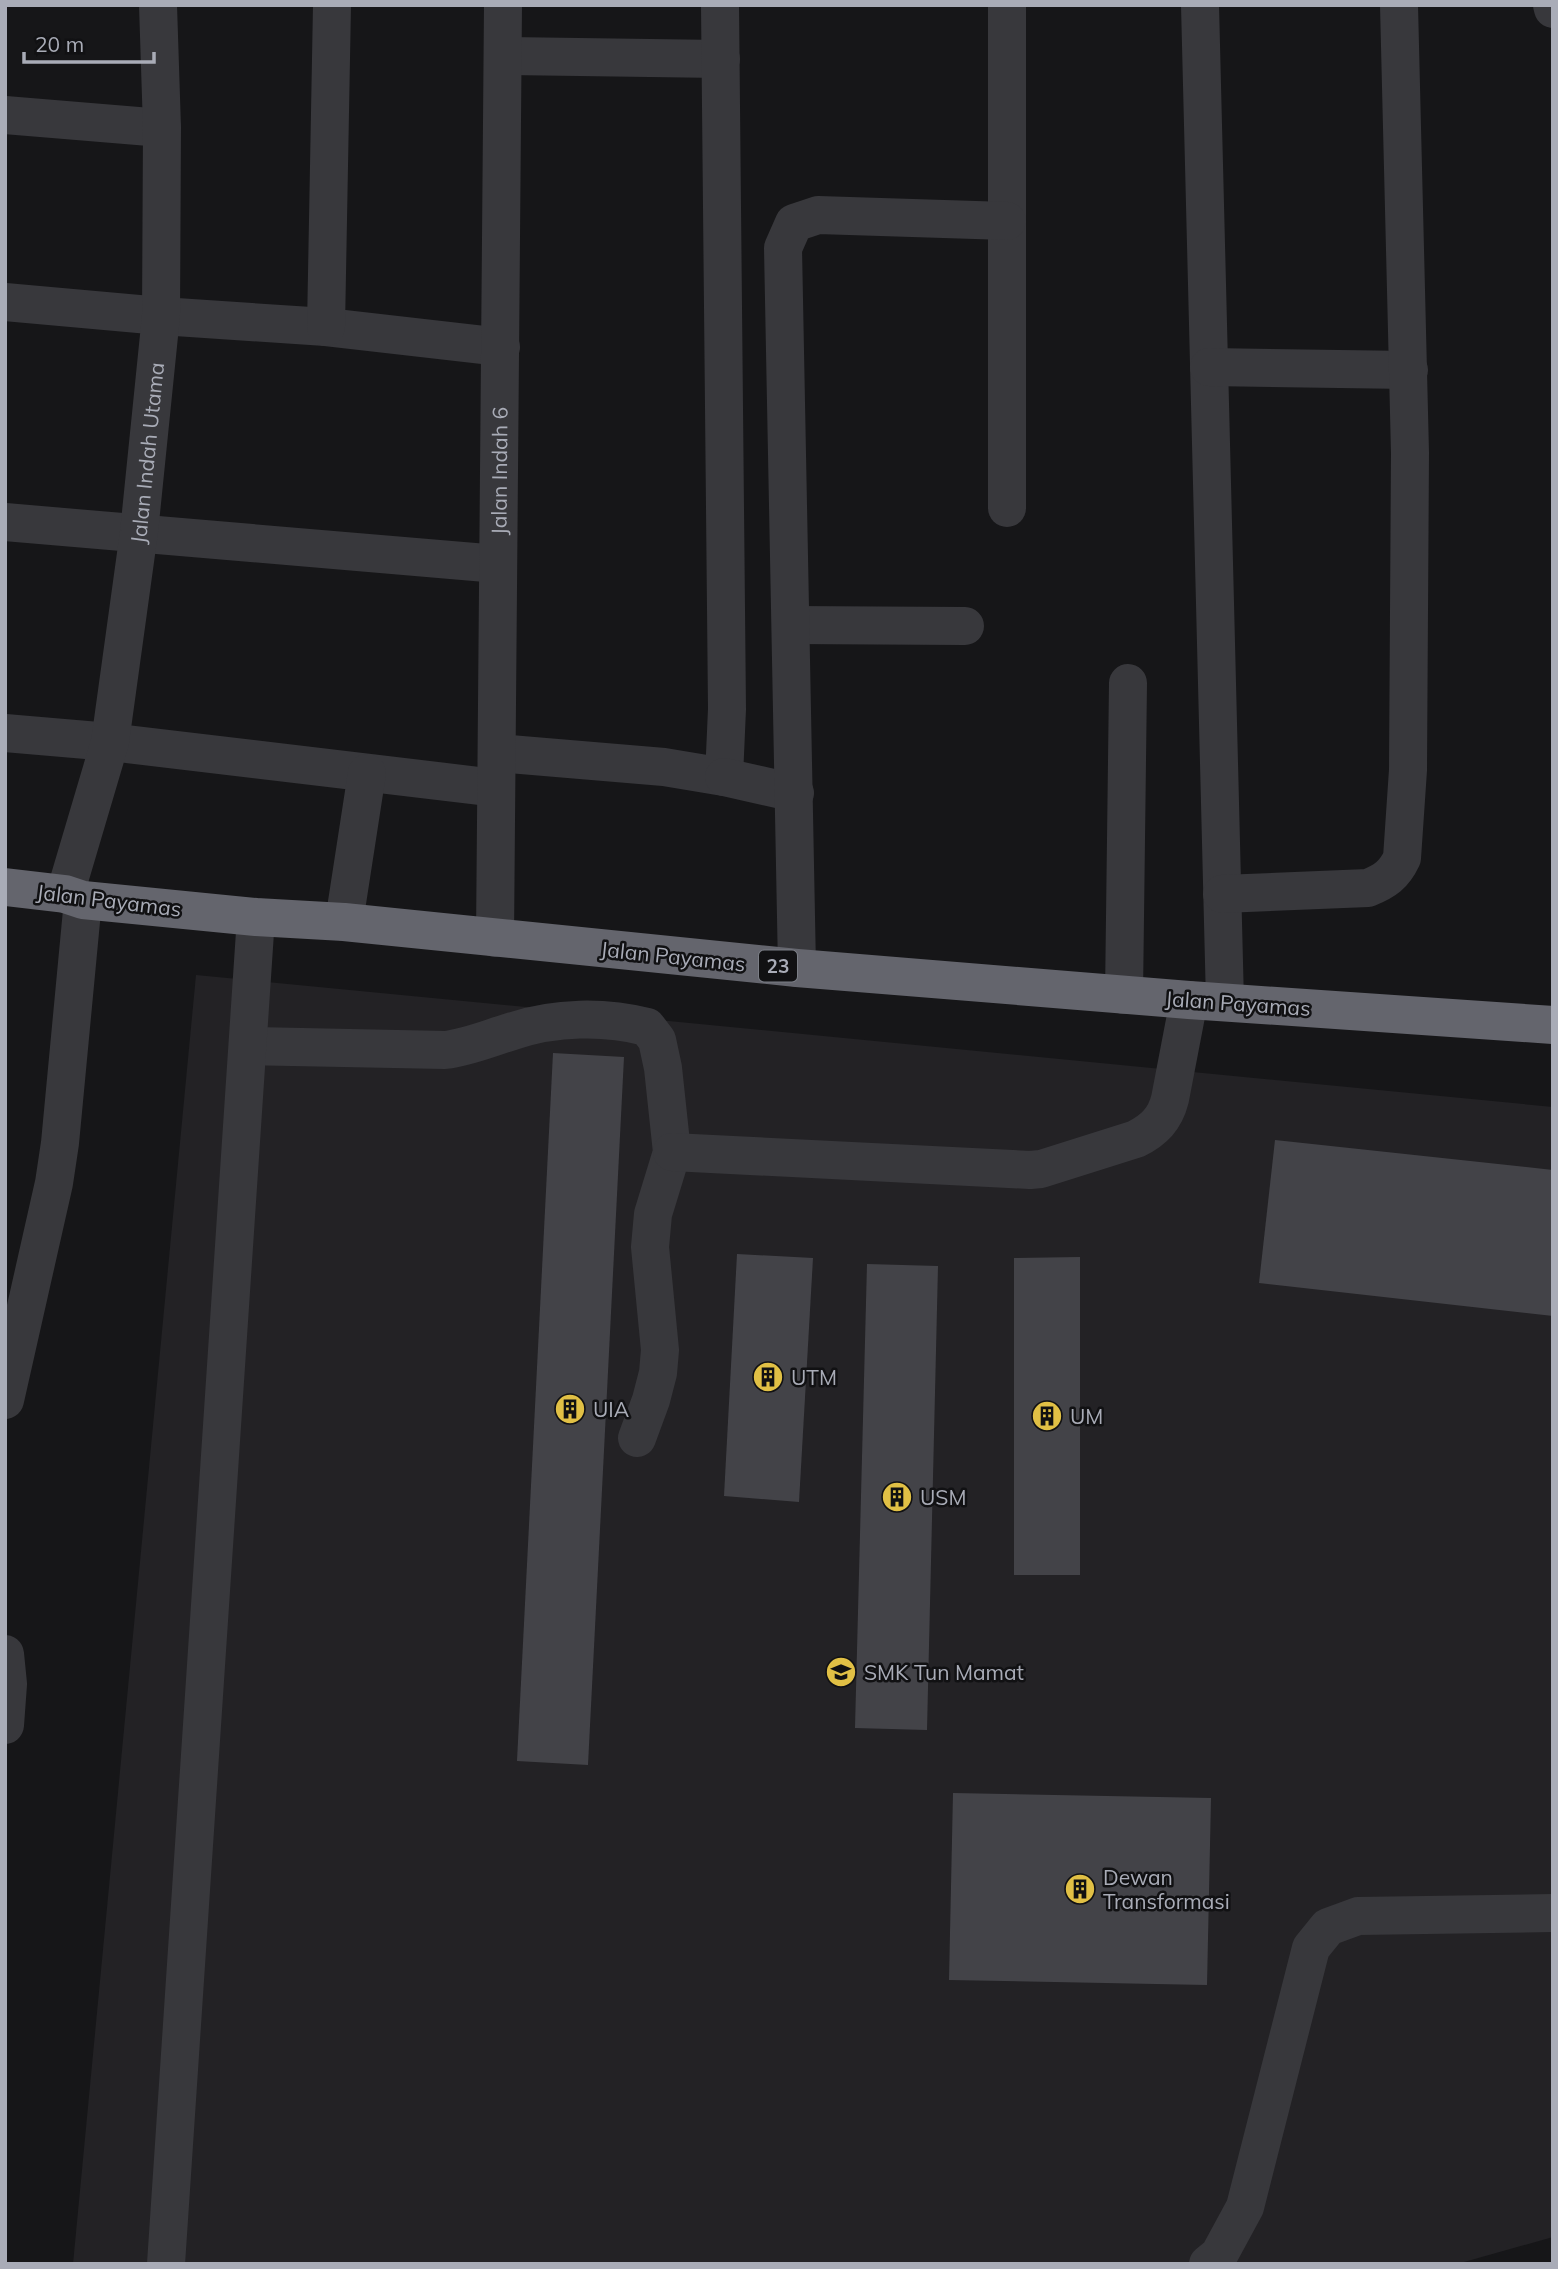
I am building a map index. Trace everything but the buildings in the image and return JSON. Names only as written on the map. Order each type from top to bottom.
[{"type":"highway","name":"Jalan Payamas","points":[[5,887],[256,917],[344,922],[797,968],[1124,995],[1553,1025]]},
{"type":"street","name":"Jalan Indah Utama","points":[[5,1400],[54,1183],[60,1143],[74,897],[110,742],[139,532],[161,316],[162,128],[158,5]]},
{"type":"street","points":[[326,327],[332,5]]},
{"type":"street","name":"Jalan Indah 6","points":[[495,938],[503,5]]},
{"type":"street","points":[[720,5],[727,709],[724,777]]},
{"type":"street","points":[[1007,5],[1007,508]]},
{"type":"street","points":[[672,1152],[1030,1170],[1041,1169],[1136,1139],[1159,1124],[1167,1113],[1207,1001],[1222,894],[1200,5]]},
{"type":"street","points":[[1222,894],[1368,888],[1385,881],[1396,870],[1402,858],[1408,770],[1409,370],[1399,5]]},
{"type":"street","points":[[503,56],[721,60]]},
{"type":"street","points":[[5,115],[162,128]]},
{"type":"street","points":[[797,968],[783,247],[793,223],[818,215],[1007,220]]},
{"type":"street","points":[[5,302],[326,327],[501,347]]},
{"type":"street","points":[[1209,367],[1409,370]]},
{"type":"street","points":[[5,522],[498,564]]},
{"type":"street","points":[[791,625],[965,626]]},
{"type":"street","points":[[1124,995],[1128,683]]},
{"type":"street","points":[[5,733],[110,742],[367,773],[664,767],[795,793]]},
{"type":"street","points":[[344,922],[367,773]]},
{"type":"street","points":[[166,2264],[256,917]]},
{"type":"street","points":[[248,1046],[445,1050],[465,1048],[513,1030],[543,1023],[574,1020],[629,1022],[647,1027],[657,1040],[663,1068],[672,1152],[653,1214],[650,1247],[660,1350],[658,1373],[637,1438]]},
{"type":"street","points":[[5,1654],[8,1684],[5,1725]]},
{"type":"street","points":[[1208,2264],[1219,2255],[1245,2207],[1311,1948],[1328,1927],[1359,1916],[1553,1913]]},
{"type":"shaded area","name":"SMK Tun Mamat","points":[[196,975],[1553,1107],[1553,2237],[1457,2264],[73,2264]]},
{"type":"place","name":"UTM","points":[[768,1377]]},
{"type":"place","name":"UIA","points":[[570,1409]]},
{"type":"place","name":"UM","points":[[1047,1416]]},
{"type":"place","name":"USM","points":[[897,1497]]},
{"type":"place","name":"SMK Tun Mamat","points":[[841,1672]]},
{"type":"place","name":"Dewan Transformasi","points":[[1080,1889]]}]
